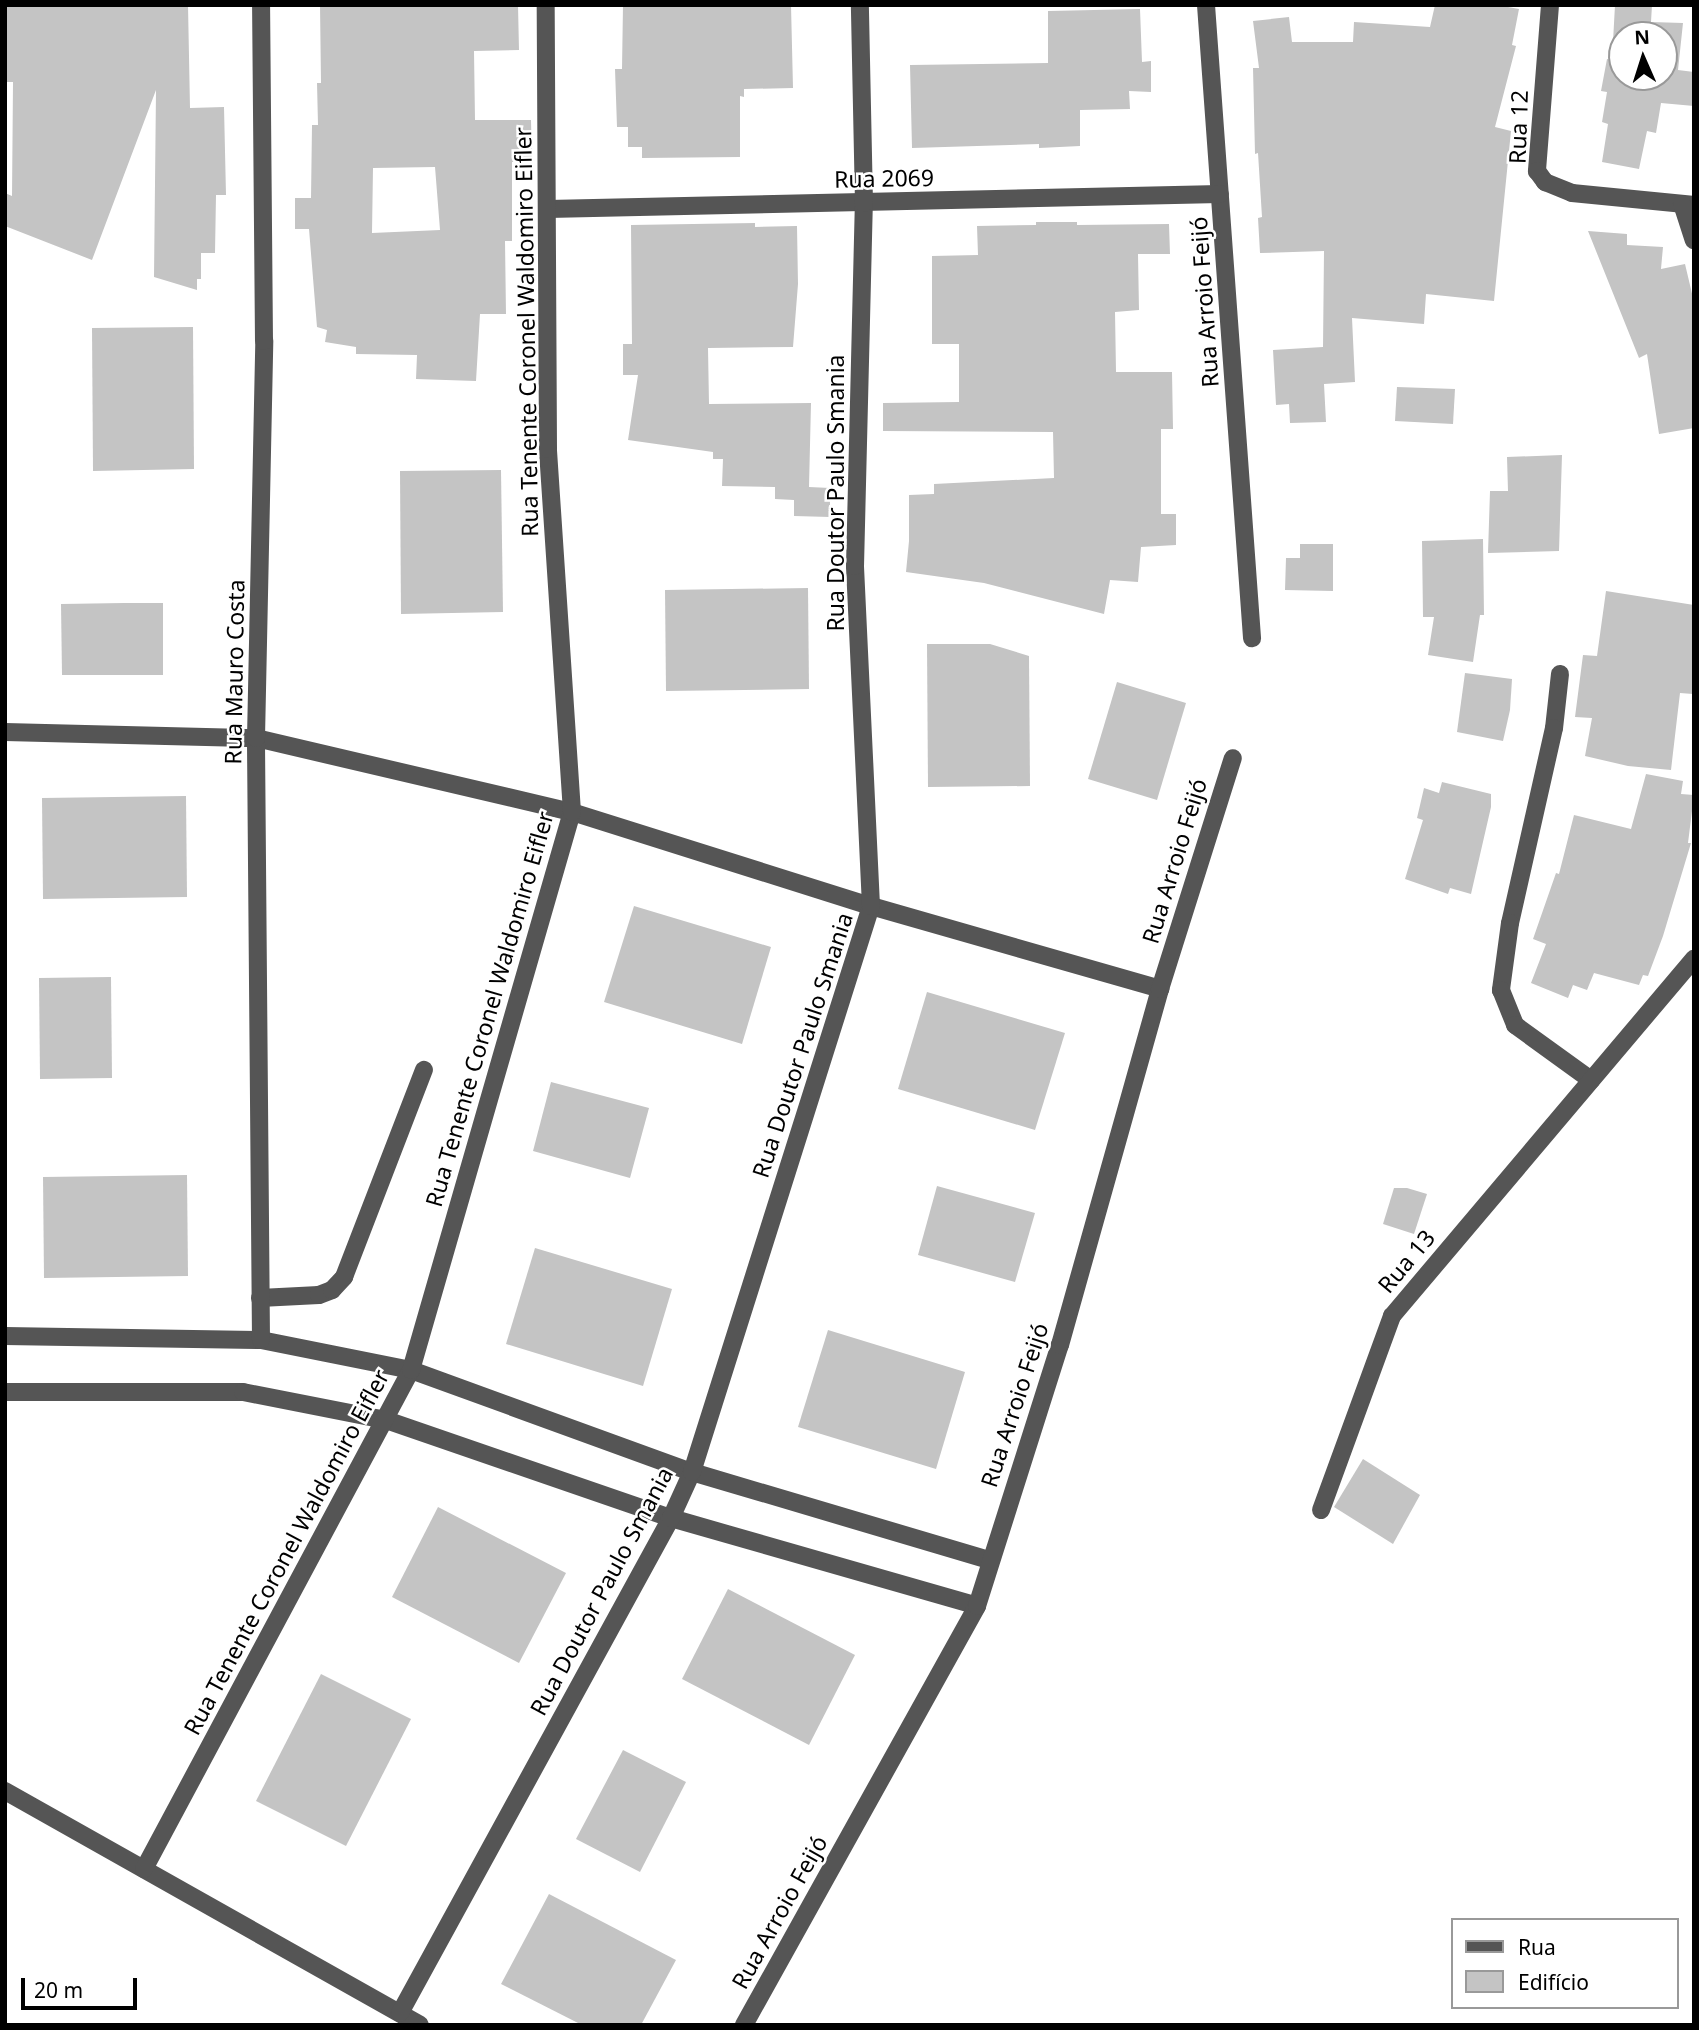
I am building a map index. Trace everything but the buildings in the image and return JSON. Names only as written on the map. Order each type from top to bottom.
[{"type":"street","name":"Rua Mauro Costa","points":[[261,5],[264,355],[256,738],[261,1340]]},
{"type":"street","name":"Rua Tenente Coronel Waldomiro Eifler","points":[[144,1869],[411,1370],[572,813],[548,449],[546,5]]},
{"type":"street","name":"Rua Doutor Paulo Smania","points":[[400,2013],[671,1518],[692,1472],[871,906],[855,566],[864,203],[860,5]]},
{"type":"street","name":"Rua Arroio Feijó","points":[[1206,5],[1252,638]]},
{"type":"street","name":"Rua 12","points":[[1550,5],[1537,172],[1545,182],[1572,193],[1688,204]]},
{"type":"street","name":"Rua 2069","points":[[548,209],[1220,194]]},
{"type":"street","points":[[1688,204],[1694,240]]},
{"type":"street","points":[[1560,674],[1553,728],[1510,923],[1501,990],[1516,1025],[1591,1080]]},
{"type":"street","points":[[5,733],[256,738],[572,813],[871,906],[1160,989]]},
{"type":"street","name":"Rua Arroio Feijó","points":[[744,2025],[977,1606],[1060,1345],[1160,989],[1233,758]]},
{"type":"street","name":"Rua 13","points":[[1321,1510],[1392,1316],[1694,959]]},
{"type":"street","points":[[260,1298],[319,1295],[332,1290],[344,1277],[424,1070]]},
{"type":"street","points":[[5,1336],[261,1340],[411,1370],[692,1472],[990,1560]]},
{"type":"street","points":[[5,1392],[243,1392],[386,1420],[671,1518],[977,1606]]},
{"type":"street","points":[[5,1791],[420,2025]]}]
